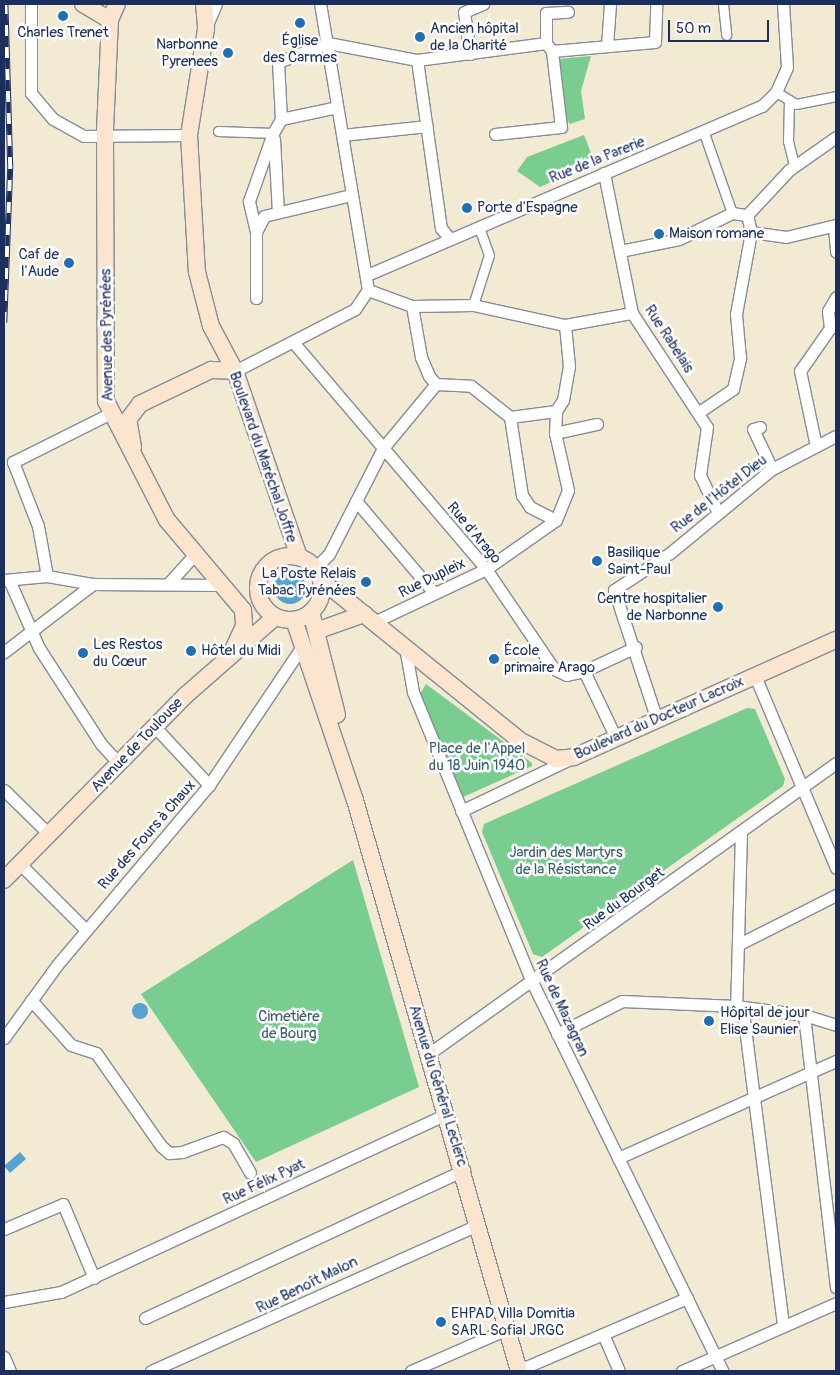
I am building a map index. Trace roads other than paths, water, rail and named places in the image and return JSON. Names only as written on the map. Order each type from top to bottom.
[{"type":"main road","points":[[84,4],[110,20]]},
{"type":"main road","name":"Avenue des Pyrénées","points":[[117,4],[110,20],[106,136],[109,414],[136,460],[167,520],[193,556],[225,588],[244,616],[232,652]]},
{"type":"main road","name":"Boulevard du Maréchal Joffre","points":[[204,4],[206,29],[189,135],[197,272],[212,326],[235,372],[300,557]]},
{"type":"main road","points":[[136,460],[128,420],[140,404],[211,370],[235,372]]},
{"type":"main road","points":[[225,588],[261,604],[275,617],[294,620],[311,612],[322,586],[315,568],[300,557],[280,557],[264,568],[257,585],[261,604]]},
{"type":"main road","name":"Boulevard du Docteur Lacroix","points":[[322,586],[369,618],[519,740],[556,759],[574,757],[836,640]]},
{"type":"main road","name":"Avenue du Général Leclerc","points":[[311,612],[319,630],[355,800]]},
{"type":"main road","name":"Avenue de Toulouse","points":[[4,880],[154,726],[232,652],[275,617]]},
{"type":"main road","points":[[319,630],[369,618]]},
{"type":"main road","name":"Avenue du Général Leclerc","points":[[294,620],[355,800],[427,1055],[464,1170],[476,1225],[519,1371]]},
{"type":"street","points":[[32,4],[30,81],[37,105],[69,129],[84,136],[189,135]]},
{"type":"street","points":[[206,29],[216,4]]},
{"type":"street","points":[[235,372],[355,309],[368,290],[320,4]]},
{"type":"street","points":[[470,54],[462,8],[483,4]]},
{"type":"street","points":[[607,46],[610,4]]},
{"type":"street","points":[[256,298],[256,232],[249,201],[273,133],[281,119],[278,62],[328,43],[417,60],[549,47],[607,46],[655,42],[656,4]]},
{"type":"street","points":[[723,4],[726,35]]},
{"type":"street","points":[[783,4],[787,66],[776,92],[796,104],[836,96]]},
{"type":"street","points":[[495,134],[561,127],[546,13],[568,12]]},
{"type":"street","points":[[417,60],[441,228],[450,239]]},
{"type":"street","name":"Rue de la Parerie","points":[[367,275],[424,254],[450,239],[480,228],[604,173],[751,112],[776,92]]},
{"type":"street","points":[[789,100],[788,141],[794,165]]},
{"type":"street","points":[[281,119],[337,107]]},
{"type":"street","points":[[343,135],[427,126]]},
{"type":"street","points":[[218,131],[273,133]]},
{"type":"street","points":[[273,133],[278,212]]},
{"type":"street","points":[[704,133],[732,213]]},
{"type":"street","points":[[747,215],[794,165],[836,137]]},
{"type":"street","name":"Rue Rabelais","points":[[604,173],[632,313],[699,412],[707,434],[700,475],[718,514]]},
{"type":"street","points":[[256,232],[264,216],[351,195]]},
{"type":"street","points":[[620,251],[679,240],[732,213],[747,215]]},
{"type":"street","points":[[699,412],[733,390],[740,358],[736,314],[751,232],[747,215]]},
{"type":"street","points":[[751,232],[786,237],[835,226],[836,252]]},
{"type":"street","points":[[473,305],[489,255],[480,228]]},
{"type":"street","points":[[368,290],[412,306],[473,305],[565,324],[632,313]]},
{"type":"street","points":[[816,446],[800,371],[830,328],[828,311],[836,297]]},
{"type":"street","points":[[412,306],[421,357],[436,384]]},
{"type":"street","points":[[436,384],[471,386],[510,418],[522,495],[530,507],[556,520],[568,490],[555,433],[556,411],[568,381],[565,324]]},
{"type":"street","name":"Rue d'Arago","points":[[293,342],[486,569],[554,669],[567,675],[584,671]]},
{"type":"street","points":[[315,568],[329,554],[383,448],[436,384]]},
{"type":"street","points":[[510,418],[556,411]]},
{"type":"street","points":[[47,576],[38,526],[13,462],[109,414]]},
{"type":"street","points":[[555,433],[597,424]]},
{"type":"street","points":[[760,427],[753,429],[772,469]]},
{"type":"street","name":"Rue de l'Hôtel Dieu","points":[[657,720],[636,647],[614,590],[718,514],[772,469],[836,436]]},
{"type":"street","points":[[356,501],[434,593]]},
{"type":"street","name":"Rue Dupleix","points":[[369,618],[434,593],[486,569],[556,520]]},
{"type":"street","points":[[168,584],[193,556]]},
{"type":"street","points":[[119,763],[101,744],[39,648],[34,632],[7,581],[47,576],[93,584],[168,584],[225,588]]},
{"type":"street","points":[[4,652],[34,632],[93,584]]},
{"type":"street","name":"Rue des Fours à Chaux","points":[[4,1038],[30,1000],[86,930],[208,786],[303,645]]},
{"type":"street","name":"Rue de Mazagran","points":[[405,647],[407,676],[532,984],[723,1371]]},
{"type":"street","points":[[616,738],[584,671],[636,647]]},
{"type":"street","points":[[755,676],[836,868]]},
{"type":"street","points":[[154,726],[208,786]]},
{"type":"street","points":[[461,811],[574,757]]},
{"type":"street","name":"Rue du Bourget","points":[[427,1055],[532,984],[836,763]]},
{"type":"street","points":[[4,790],[49,834]]},
{"type":"street","points":[[742,832],[736,1006],[744,1020],[783,1326]]},
{"type":"street","points":[[20,864],[86,930]]},
{"type":"street","points":[[739,944],[836,895]]},
{"type":"street","points":[[30,1000],[71,1044],[96,1053],[160,1146],[169,1153],[182,1152],[223,1137],[233,1143],[250,1172]]},
{"type":"street","points":[[557,1034],[622,1001],[736,1006],[804,1015],[836,1025]]},
{"type":"street","points":[[804,1015],[836,1287]]},
{"type":"street","points":[[618,1158],[836,1061]]},
{"type":"street","name":"Rue Félix Pyat","points":[[4,1302],[61,1292],[94,1278],[260,1194],[446,1114]]},
{"type":"street","points":[[145,1318],[464,1170]]},
{"type":"street","points":[[4,1229],[63,1204],[94,1278]]},
{"type":"street","name":"Rue Benoît Malon","points":[[151,1371],[476,1225]]},
{"type":"street","points":[[519,1371],[687,1298]]},
{"type":"street","points":[[682,1371],[836,1303]]},
{"type":"street","points":[[410,1371],[507,1329]]},
{"type":"street","points":[[603,1334],[619,1371]]},
{"type":"street","points":[[4,1357],[10,1371]]},
{"type":"water","points":[[290,572],[296,573],[301,577],[305,582],[305,594],[301,599],[296,603],[290,604],[284,603],[279,599],[275,594],[274,588],[275,582],[279,577],[284,573]]},
{"type":"water","points":[[140,1003],[148,1011],[140,1019],[132,1011]]},
{"type":"water","points":[[20,1152],[26,1159],[10,1173],[4,1166]]},
{"type":"tunnel","points":[[250,1172],[258,1189]]},
{"type":"railway","points":[[4,323],[10,168],[5,4]]},
{"type":"place","name":"Charles Trenet","points":[[63,16]]},
{"type":"place","name":"Église des Carmes","points":[[300,23]]},
{"type":"place","name":"Ancien hôpital de la Charité","points":[[420,37]]},
{"type":"place","name":"Narbonne Pyrenees","points":[[228,53]]},
{"type":"place","name":"Porte d'Espagne","points":[[467,208]]},
{"type":"place","name":"Maison romane","points":[[659,234]]},
{"type":"place","name":"Caf de l'Aude","points":[[69,263]]},
{"type":"place","name":"Basilique Saint-Paul","points":[[597,561]]},
{"type":"place","name":"La Poste Relais Tabac Pyrénées","points":[[366,582]]},
{"type":"place","name":"Centre hospitalier de Narbonne","points":[[718,607]]},
{"type":"place","name":"Hôtel du Midi","points":[[191,651]]},
{"type":"place","name":"Les Restos du Cœur","points":[[83,653]]},
{"type":"place","name":"École primaire Arago","points":[[494,659]]},
{"type":"place","name":"Hôpital de jour Elise Saunier","points":[[709,1021]]},
{"type":"place","name":"EHPAD Villa Domitia SARL Sofial JRGC","points":[[441,1322]]},
{"type":"park label","name":"Place de l'Appel du 18 Juin 1940","points":[[477,756]]},
{"type":"park label","name":"Jardin des Martyrs de la Résistance","points":[[566,860]]},
{"type":"park label","name":"Cimetière de Bourg","points":[[289,1024]]}]
